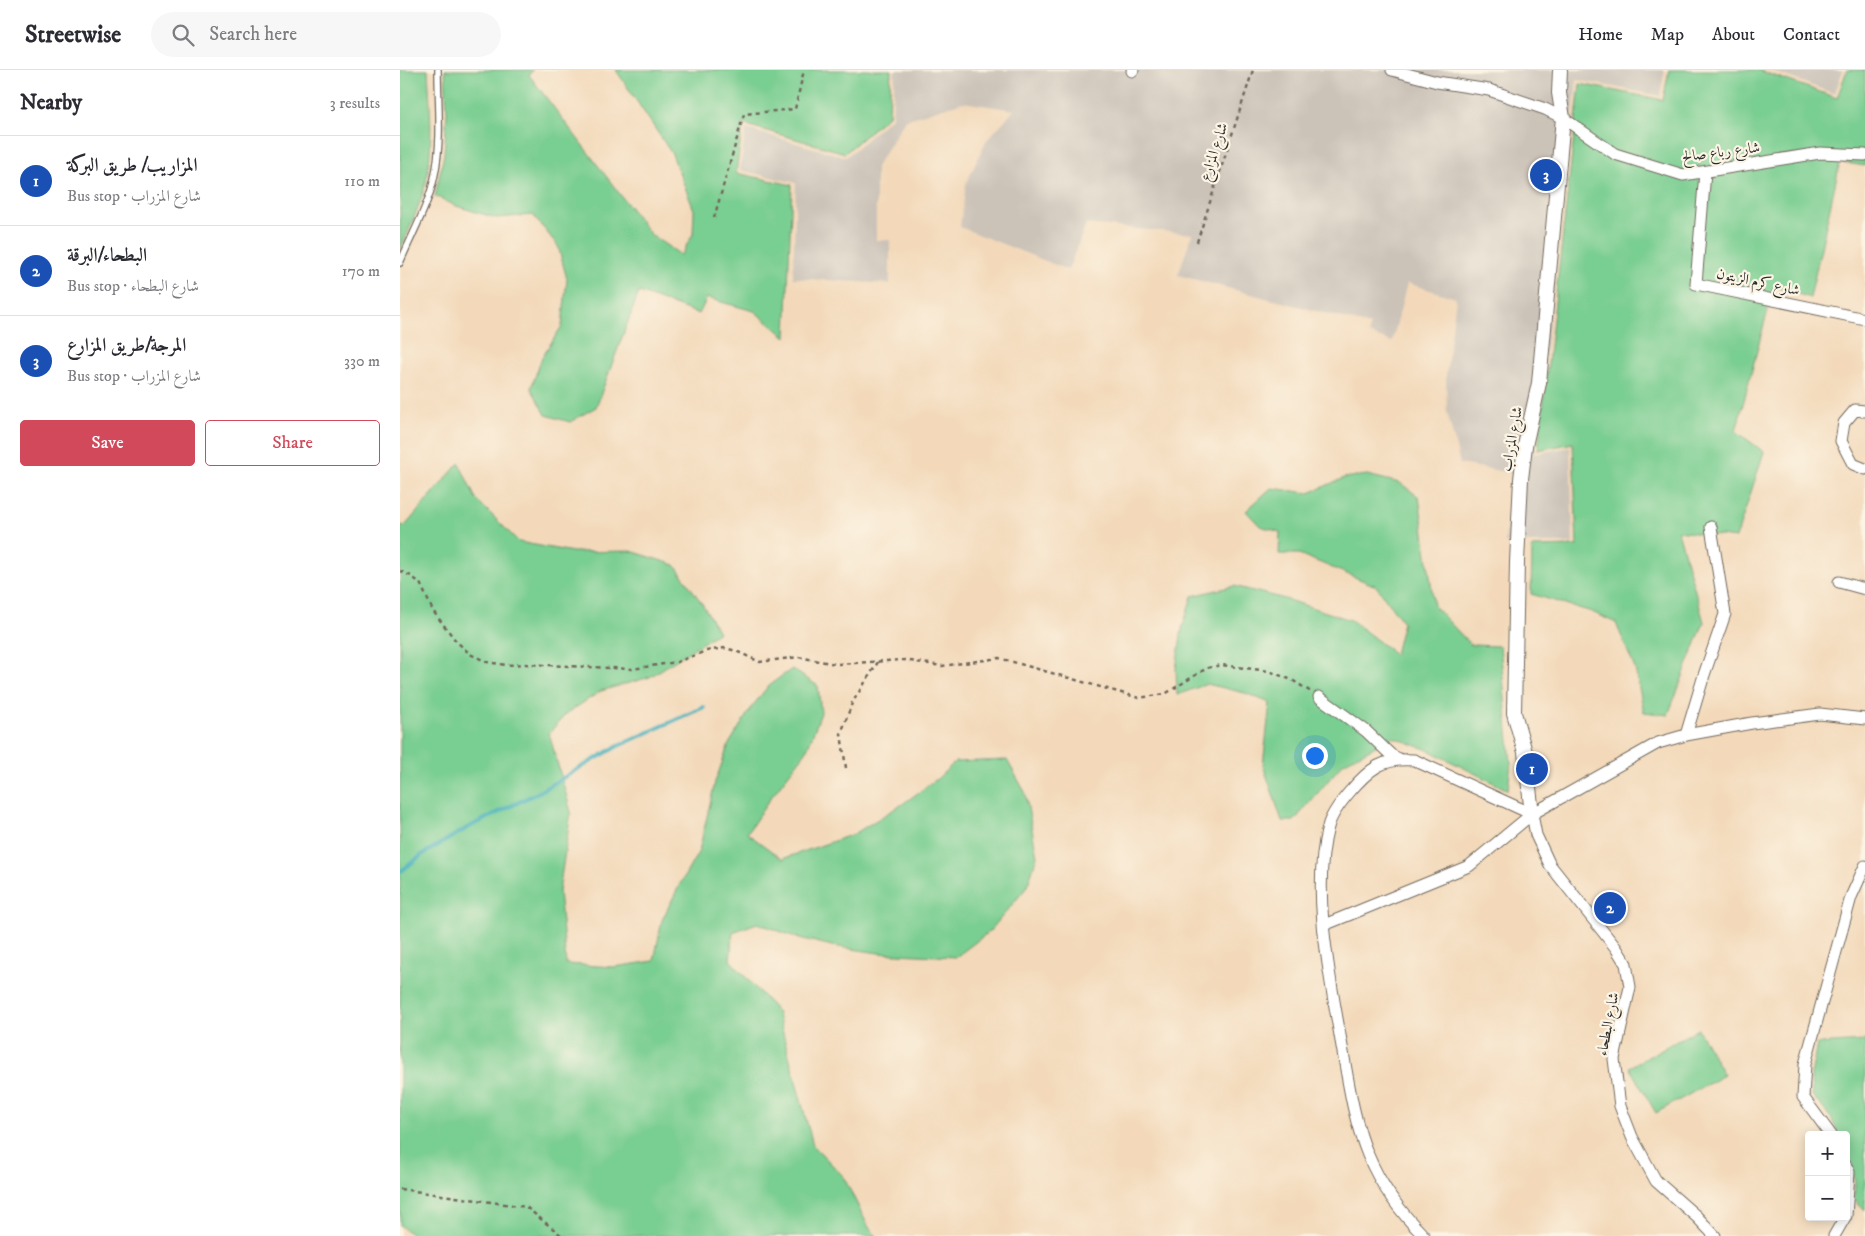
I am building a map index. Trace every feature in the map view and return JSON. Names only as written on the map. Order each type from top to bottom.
[{"type":"street","name":"شارع رباع صالح","points":[[1392,70],[1437,82],[1489,90],[1545,109],[1563,118],[1615,154],[1683,175],[1820,153],[1865,156]]},
{"type":"street","name":"شارع المزراب","points":[[1532,814],[1525,752],[1514,713],[1517,562],[1521,479],[1525,446],[1539,383],[1563,118],[1559,93],[1560,70]]},
{"type":"street","name":"شارع كرم الزيتون","points":[[1705,172],[1696,284],[1865,318]]},
{"type":"street","points":[[1865,411],[1855,410],[1844,423],[1841,441],[1853,464],[1865,469]]},
{"type":"street","points":[[1686,735],[1725,614],[1711,527]]},
{"type":"street","points":[[1839,582],[1865,589]]},
{"type":"street","points":[[1319,697],[1366,731],[1391,755],[1399,759],[1414,760],[1532,814]]},
{"type":"street","points":[[1324,925],[1469,866],[1532,814],[1658,743],[1686,735],[1752,722],[1820,714],[1865,719]]},
{"type":"street","points":[[1399,759],[1377,767],[1346,795],[1334,812],[1328,826],[1323,858],[1322,901],[1328,964],[1353,1105],[1368,1156],[1393,1201],[1405,1217],[1424,1236]]},
{"type":"street","name":"شارع البطحاء","points":[[1532,814],[1536,835],[1550,865],[1616,948],[1626,964],[1630,988],[1614,1059],[1620,1106],[1632,1138],[1656,1181],[1697,1217],[1714,1236]]},
{"type":"street","points":[[1828,1131],[1803,1097],[1805,1064],[1851,897],[1865,866]]},
{"type":"street","points":[[1834,1236],[1843,1221]]},
{"type":"lane","points":[[400,263],[431,190],[435,172],[438,141],[438,70]]},
{"type":"path","points":[[714,218],[744,114],[795,109],[804,70]]},
{"type":"path","name":"شارع المزارع","points":[[1196,242],[1253,70]]},
{"type":"path","points":[[400,571],[420,583],[433,610],[456,641],[470,654],[487,662],[506,665],[526,664],[632,670],[678,662],[706,651],[725,648],[760,662],[798,657],[836,664],[904,660],[942,666],[999,658],[1139,698],[1165,694],[1207,668],[1222,665],[1269,671],[1292,680],[1319,697]]},
{"type":"path","points":[[846,768],[841,734],[852,704],[878,662]]},
{"type":"path","points":[[400,1189],[526,1207],[562,1236]]},
{"type":"shaded area","points":[[895,70],[1665,70],[1660,96],[1577,80],[1534,454],[1570,447],[1573,543],[1505,543],[1511,473],[1460,464],[1447,412],[1446,376],[1456,298],[1407,283],[1392,342],[1369,334],[1370,325],[1178,275],[1192,234],[1086,224],[1068,270],[960,227],[966,184],[986,141],[1014,110],[963,102],[905,120],[876,167],[876,240],[890,240],[890,284],[793,278],[796,183],[740,170],[746,129],[846,157],[892,117]]},
{"type":"shaded area","points":[[1769,70],[1843,70],[1835,94]]},
{"type":"green space","points":[[400,70],[428,70],[431,126],[430,155],[426,182],[418,209],[400,251]]},
{"type":"green space","points":[[445,70],[533,70],[529,75],[651,235],[681,255],[693,234],[694,210],[672,154],[616,70],[891,70],[889,115],[845,153],[743,124],[736,173],[792,185],[786,337],[754,311],[707,298],[699,314],[639,292],[596,407],[570,422],[546,415],[531,388],[542,357],[562,326],[567,279],[558,246],[533,215],[496,218],[456,206],[435,196],[444,154],[447,112]]},
{"type":"green space","points":[[1669,70],[1758,70],[1837,98],[1847,70],[1865,70],[1865,166],[1840,162],[1810,298],[1774,286],[1736,431],[1764,452],[1736,538],[1678,531],[1704,622],[1668,715],[1644,712],[1635,669],[1616,623],[1592,612],[1531,594],[1532,547],[1577,546],[1573,443],[1538,450],[1580,84],[1663,100]]},
{"type":"green space","points":[[459,463],[476,499],[519,542],[573,552],[631,551],[675,565],[719,632],[650,677],[601,691],[566,714],[549,733],[571,812],[559,891],[566,964],[614,967],[654,961],[662,920],[699,851],[715,782],[729,744],[751,708],[769,685],[792,669],[818,686],[821,713],[806,752],[772,796],[747,833],[782,859],[854,834],[904,803],[937,779],[955,762],[1007,760],[1025,792],[1037,856],[1027,887],[990,931],[956,957],[879,953],[832,946],[795,937],[757,923],[733,932],[730,960],[777,1011],[813,1145],[843,1176],[868,1226],[876,1236],[413,1236],[400,1225],[400,525],[405,526]]},
{"type":"green space","points":[[1367,475],[1400,483],[1419,497],[1434,606],[1471,645],[1500,646],[1511,763],[1508,790],[1428,750],[1393,737],[1343,763],[1294,821],[1282,821],[1263,765],[1270,703],[1245,693],[1207,684],[1177,695],[1176,669],[1182,629],[1192,596],[1234,586],[1285,599],[1351,620],[1395,654],[1403,622],[1376,586],[1299,554],[1279,554],[1280,532],[1260,526],[1246,511],[1271,488],[1309,493],[1344,478]]},
{"type":"green space","points":[[1698,1029],[1724,1075],[1656,1113],[1629,1067]]},
{"type":"green space","points":[[1865,1039],[1865,1210],[1854,1199],[1855,1182],[1850,1163],[1850,1131],[1837,1131],[1831,1118],[1812,1095],[1811,1075],[1817,1044],[1864,1041]]},
{"type":"waterway","points":[[400,872],[423,854],[469,827],[537,793],[616,747],[704,707]]},
{"type":"place","name":"المرجة/طريق المزارع","points":[[1546,175]]},
{"type":"place","name":"المزاريب/ طريق البركة","points":[[1532,769]]},
{"type":"place","name":"البطحاء/البرقة","points":[[1610,908]]}]
